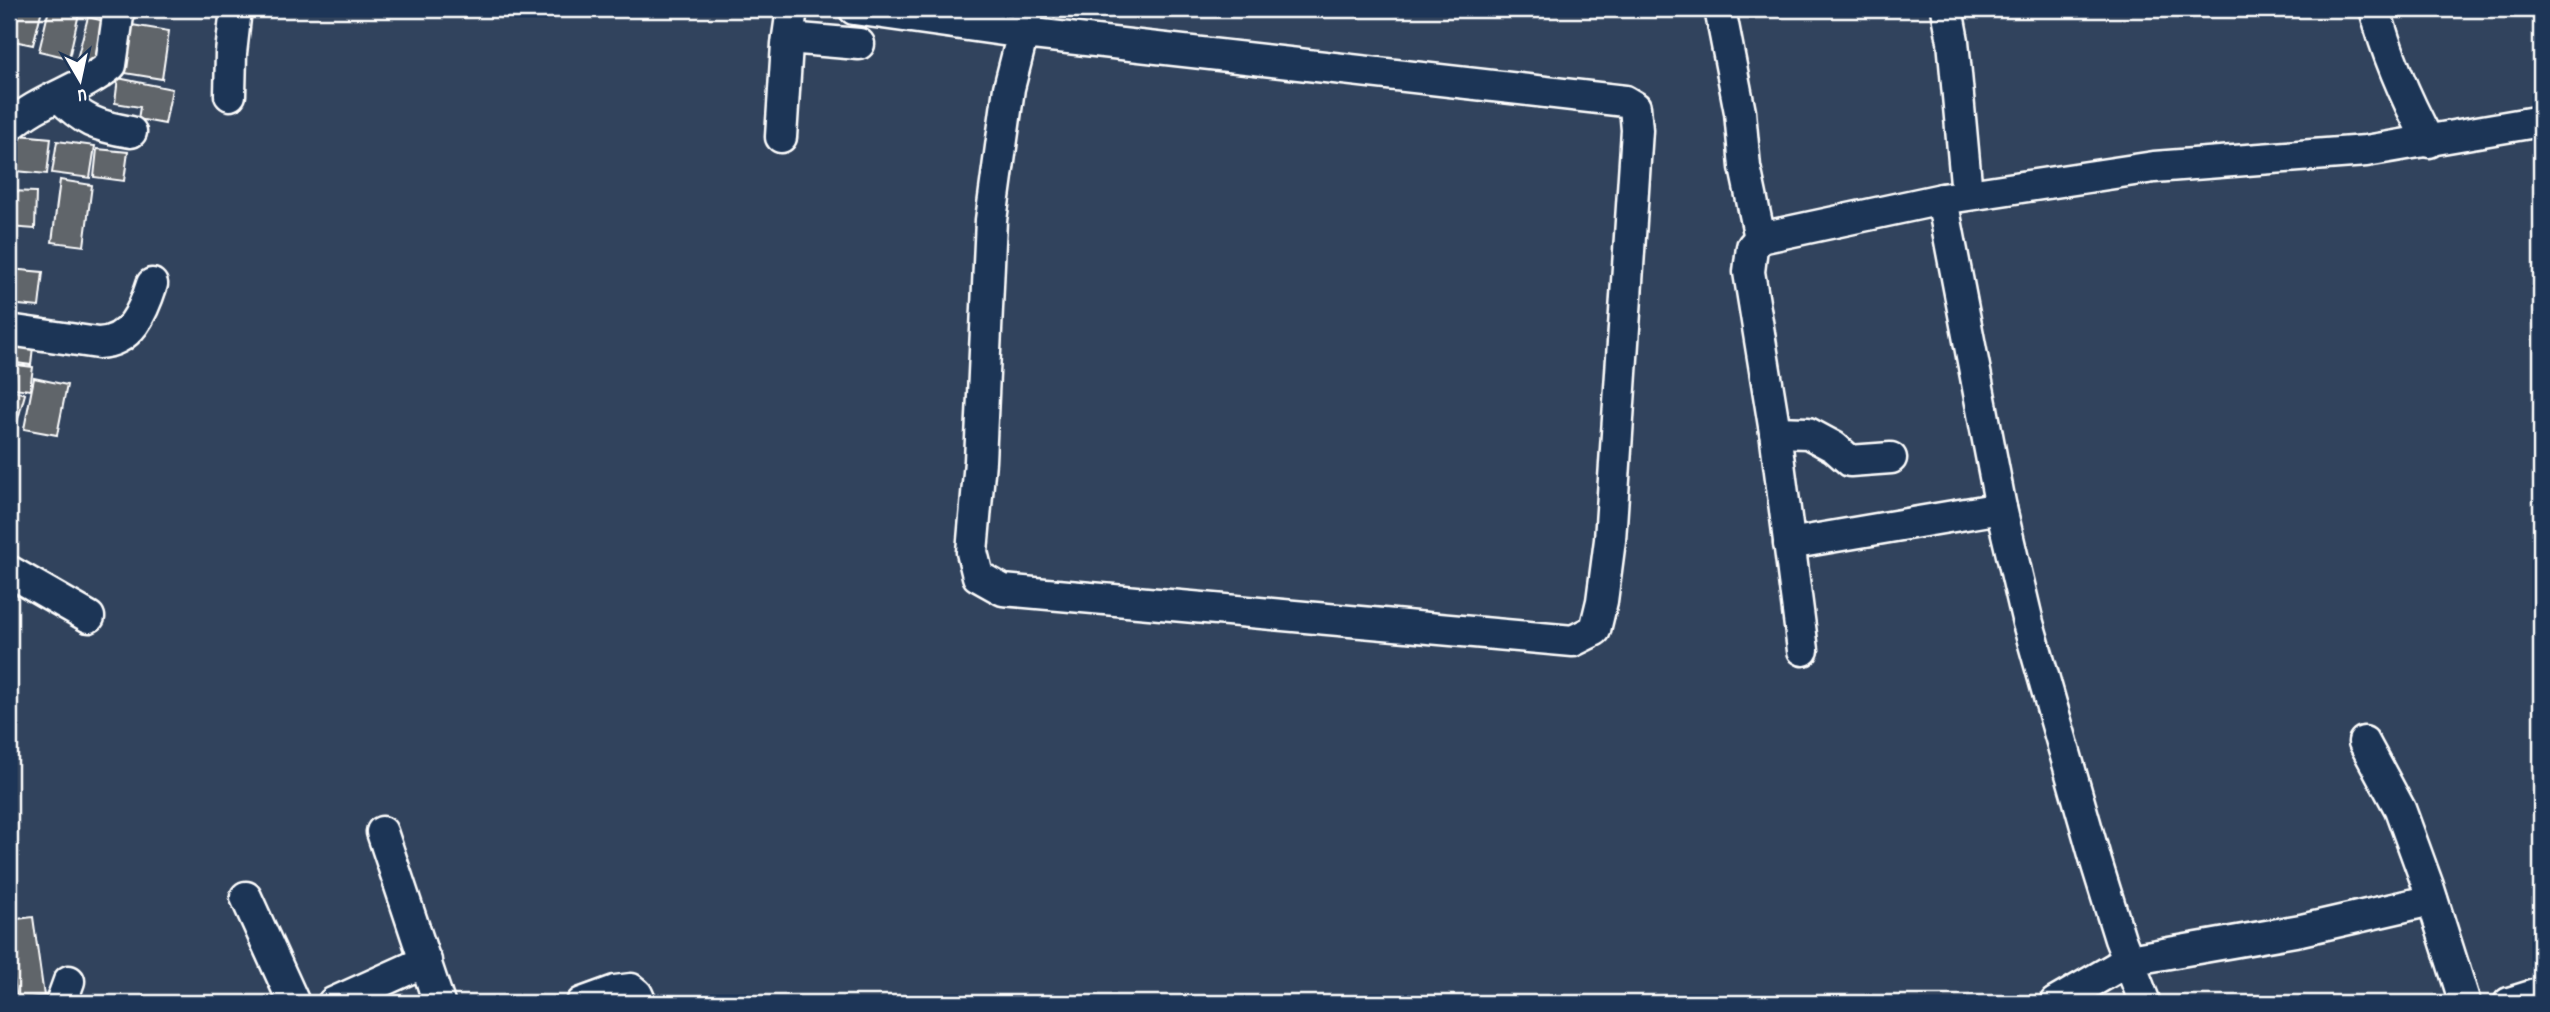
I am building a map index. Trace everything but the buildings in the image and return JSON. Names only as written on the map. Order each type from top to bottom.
[{"type":"street","points":[[9,127],[35,108],[94,79],[111,65],[119,9]]},
{"type":"street","points":[[230,95],[230,60],[236,9]]},
{"type":"street","points":[[854,9],[1027,21],[1625,102],[1635,107],[1637,130],[1610,540],[1602,601],[1595,630],[1573,641],[1003,590],[978,576],[972,552],[980,461],[991,220],[1009,88],[1027,21]]},
{"type":"street","points":[[1720,9],[1740,112],[1745,167],[1760,238]]},
{"type":"street","points":[[1947,9],[1953,41],[1955,197],[2001,508],[2028,623],[2097,865],[2146,1003]]},
{"type":"street","points":[[2375,9],[2397,78],[2429,142]]},
{"type":"street","points":[[781,137],[790,23],[859,44]]},
{"type":"street","points":[[58,96],[74,113],[89,122],[131,132]]},
{"type":"street","points":[[1802,650],[1775,432],[1749,272],[1752,247],[1760,238],[1955,197],[2154,167],[2366,151],[2541,121]]},
{"type":"street","points":[[9,330],[111,343],[133,326],[152,284]]},
{"type":"street","points":[[1775,432],[1808,433],[1834,447],[1850,461],[1891,458]]},
{"type":"street","points":[[1789,544],[2001,508]]},
{"type":"street","points":[[9,571],[89,617]]},
{"type":"street","points":[[2364,742],[2400,809],[2465,1003]]},
{"type":"street","points":[[382,832],[439,1003]]},
{"type":"street","points":[[246,897],[294,1003]]},
{"type":"street","points":[[2055,1003],[2129,960],[2301,930],[2432,900]]},
{"type":"street","points":[[333,1003],[426,961]]},
{"type":"street","points":[[582,1003],[614,991],[631,989],[641,1003]]},
{"type":"street","points":[[2509,1003],[2541,993]]}]
